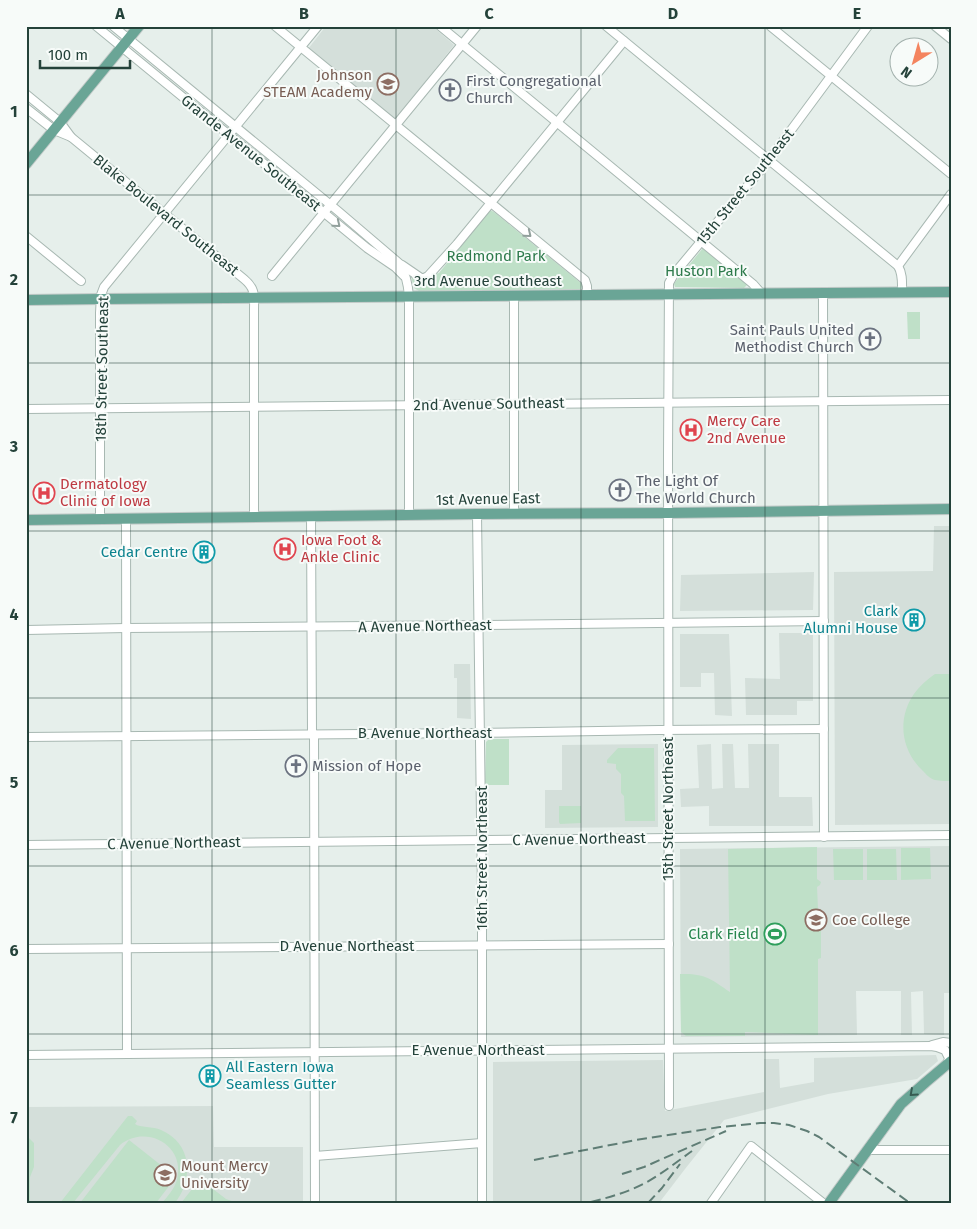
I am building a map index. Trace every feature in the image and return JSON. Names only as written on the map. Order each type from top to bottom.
[{"type":"main road","points":[[26,164],[139,26]]},
{"type":"main road","name":"3rd Avenue Southeast","points":[[26,300],[760,292],[951,292]]},
{"type":"main road","name":"1st Avenue East","points":[[26,520],[951,509]]},
{"type":"main road","points":[[829,1203],[901,1104],[948,1063]]},
{"type":"street","name":"Grande Avenue Southeast","points":[[96,26],[125,43],[235,127],[400,264],[407,280],[409,296],[409,515]]},
{"type":"street","name":"Grande Avenue Southeast","points":[[113,26],[125,43],[229,135],[367,248],[399,271],[407,280]]},
{"type":"street","points":[[275,26],[584,280],[587,286],[587,295]]},
{"type":"street","name":"18th Street Southeast","points":[[100,519],[102,291],[107,282],[318,26]]},
{"type":"street","points":[[440,26],[702,241],[760,292]]},
{"type":"street","points":[[272,276],[477,26]]},
{"type":"street","points":[[606,26],[615,29],[624,41],[898,266],[902,278],[902,292]]},
{"type":"street","points":[[770,26],[951,174]]},
{"type":"street","name":"15th Street Southeast","points":[[668,513],[669,283],[769,160],[868,26]]},
{"type":"street","points":[[935,26],[951,39]]},
{"type":"street","points":[[400,264],[421,278],[424,278],[440,264],[624,41]]},
{"type":"street","name":"Blake Boulevard Southeast","points":[[26,94],[71,138],[246,281],[253,289],[254,298]]},
{"type":"street","name":"Blake Boulevard Southeast","points":[[26,108],[57,126]]},
{"type":"street","points":[[898,266],[951,194]]},
{"type":"street","points":[[26,236],[81,281]]},
{"type":"street","points":[[824,293],[824,837]]},
{"type":"street","points":[[514,296],[514,513]]},
{"type":"street","points":[[254,298],[254,516]]},
{"type":"street","name":"2nd Avenue Southeast","points":[[26,409],[951,400]]},
{"type":"street","name":"15th Street Northeast","points":[[668,513],[669,1106]]},
{"type":"street","name":"16th Street Northeast","points":[[477,514],[482,840],[482,1203]]},
{"type":"street","points":[[311,516],[315,842],[315,1203]]},
{"type":"street","points":[[126,518],[127,1054]]},
{"type":"street","name":"A Avenue Northeast","points":[[26,630],[824,621]]},
{"type":"street","name":"B Avenue Northeast","points":[[26,737],[824,729]]},
{"type":"street","name":"C Avenue Northeast","points":[[26,845],[951,835]]},
{"type":"street","name":"D Avenue Northeast","points":[[26,949],[668,944]]},
{"type":"street","name":"E Avenue Northeast","points":[[26,1055],[931,1046],[943,1042],[951,1043]]},
{"type":"street","points":[[931,1046],[945,1050],[949,1058],[948,1063]]},
{"type":"street","points":[[315,1156],[482,1143]]},
{"type":"street","points":[[711,1203],[751,1146],[823,1203]]},
{"type":"street","points":[[867,1150],[951,1150]]},
{"type":"shaded area","name":"Johnson STEAM Academy","points":[[326,26],[432,26],[454,45],[395,120],[308,49]]},
{"type":"shaded area","points":[[934,526],[951,526],[951,824],[835,825],[834,572],[933,571]]},
{"type":"shaded area","points":[[814,572],[813,610],[680,611],[681,575]]},
{"type":"shaded area","points":[[779,633],[813,633],[813,701],[797,701],[797,715],[746,715],[745,678],[780,679]]},
{"type":"shaded area","points":[[680,634],[729,634],[732,716],[715,715],[714,673],[701,673],[701,687],[680,687]]},
{"type":"shaded area","points":[[454,664],[470,664],[471,719],[457,718],[457,678],[454,678]]},
{"type":"shaded area","points":[[658,744],[658,827],[545,828],[545,790],[562,790],[562,745]]},
{"type":"shaded area","points":[[711,744],[712,789],[723,788],[722,744],[733,744],[735,788],[749,788],[748,744],[779,744],[779,797],[812,797],[813,826],[709,826],[709,806],[681,807],[680,789],[699,788],[697,745]]},
{"type":"shaded area","name":"Coe College","points":[[951,846],[951,993],[944,993],[944,1035],[924,1034],[923,991],[911,992],[912,1035],[901,1035],[901,991],[856,991],[857,1035],[681,1037],[680,849]]},
{"type":"shaded area","points":[[936,1055],[938,1061],[917,1079],[828,1094],[724,1120],[659,1203],[493,1203],[493,1062],[663,1060],[665,1111],[764,1092],[764,1059],[779,1059],[780,1088],[814,1082],[814,1058]]},
{"type":"shaded area","name":"Mount Mercy University","points":[[213,1106],[214,1147],[303,1147],[303,1203],[26,1203],[26,1107]]},
{"type":"green space","name":"Redmond Park","points":[[490,210],[582,284],[581,289],[419,291],[414,288],[411,275],[424,282],[439,273]]},
{"type":"green space","name":"Huston Park","points":[[703,248],[747,285],[744,288],[675,287],[676,281]]},
{"type":"green space","points":[[907,312],[920,312],[920,339],[908,339]]},
{"type":"green space","points":[[935,674],[951,674],[951,781],[931,779],[912,758],[904,735],[904,718],[911,699],[921,685]]},
{"type":"green space","points":[[490,739],[509,739],[509,785],[485,785],[486,742]]},
{"type":"green space","points":[[618,748],[654,748],[655,821],[625,821],[624,796],[621,793],[621,774],[616,769],[616,764],[607,763],[607,760]]},
{"type":"green space","points":[[559,806],[581,806],[581,823],[560,824]]},
{"type":"green space","name":"Clark Field","points":[[817,847],[817,879],[821,882],[817,887],[818,909],[821,909],[821,958],[818,959],[818,1035],[745,1032],[745,1036],[686,1036],[681,1032],[680,974],[702,976],[730,992],[728,849]]},
{"type":"green space","points":[[901,848],[930,848],[931,879],[901,880]]},
{"type":"green space","points":[[833,849],[863,849],[863,880],[834,880]]},
{"type":"green space","points":[[867,849],[896,849],[897,880],[867,880]]},
{"type":"green space","points":[[128,1116],[132,1116],[137,1121],[135,1124],[137,1125],[158,1129],[171,1136],[184,1152],[187,1162],[187,1173],[181,1194],[175,1203],[162,1203],[173,1189],[177,1180],[178,1168],[176,1157],[170,1148],[162,1142],[152,1138],[141,1137],[130,1139],[120,1145],[73,1203],[60,1203]]},
{"type":"green space","points":[[26,1137],[34,1143],[34,1167],[30,1177],[30,1201],[26,1201]]},
{"type":"green space","points":[[129,1140],[176,1177],[156,1203],[80,1203]]},
{"type":"green space","points":[[200,1179],[226,1199],[237,1203],[181,1203]]},
{"type":"railway","points":[[534,1160],[636,1140],[720,1127],[774,1123],[789,1125],[819,1137],[910,1203]]},
{"type":"railway","points":[[622,1174],[644,1167],[726,1131]]},
{"type":"railway","points":[[591,1202],[640,1186],[692,1151]]},
{"type":"railway","points":[[648,1203],[680,1164]]},
{"type":"place","name":"Johnson STEAM Academy","points":[[388,84]]},
{"type":"place","name":"First Congregational Church","points":[[450,90]]},
{"type":"place","name":"Saint Pauls United Methodist Church","points":[[870,339]]},
{"type":"place","name":"Mercy Care 2nd Avenue","points":[[691,430]]},
{"type":"place","name":"The Light Of The World Church","points":[[620,490]]},
{"type":"place","name":"Dermatology Clinic of Iowa","points":[[44,493]]},
{"type":"place","name":"Iowa Foot & Ankle Clinic","points":[[285,549]]},
{"type":"place","name":"Cedar Centre","points":[[204,552]]},
{"type":"place","name":"Clark Alumni House","points":[[914,620]]},
{"type":"place","name":"Mission of Hope","points":[[296,766]]},
{"type":"place","name":"Coe College","points":[[816,920]]},
{"type":"place","name":"Clark Field","points":[[775,934]]},
{"type":"place","name":"All Eastern Iowa Seamless Gutter","points":[[210,1076]]},
{"type":"place","name":"Mount Mercy University","points":[[165,1175]]}]
